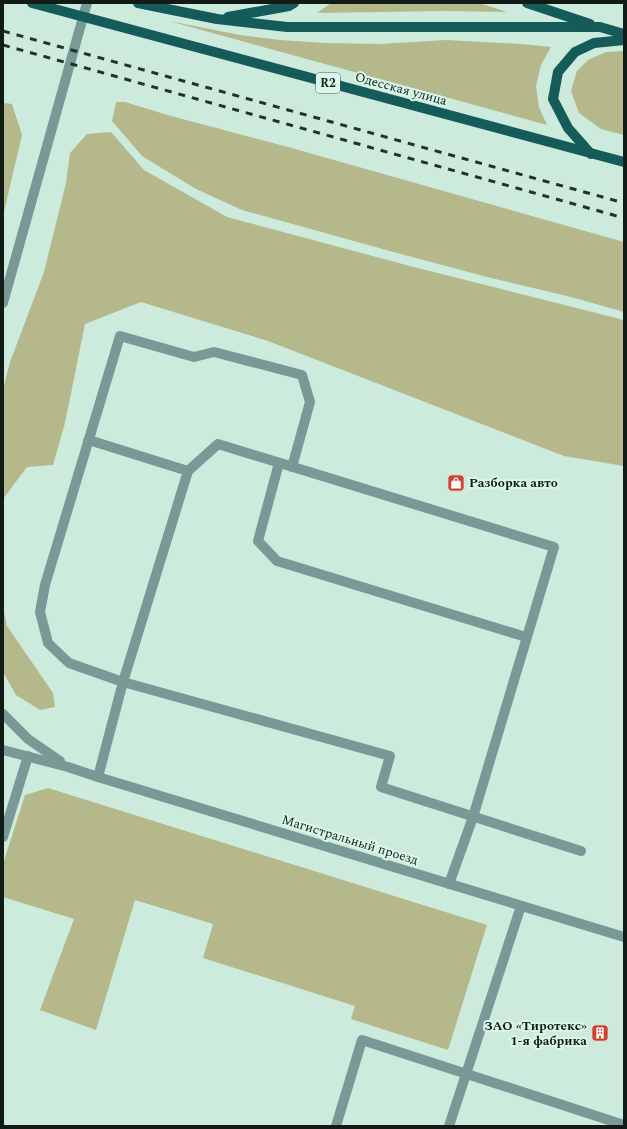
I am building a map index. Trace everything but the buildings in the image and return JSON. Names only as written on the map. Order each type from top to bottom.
[{"type":"main road","name":"Одесская улица","points":[[32,3],[624,162]]},
{"type":"main road","points":[[138,3],[217,19],[287,28],[600,27]]},
{"type":"main road","points":[[217,19],[289,6],[294,3]]},
{"type":"main road","points":[[527,3],[624,34]]},
{"type":"main road","points":[[591,154],[568,128],[553,100],[558,72],[575,52],[594,43],[624,40]]},
{"type":"street","points":[[3,303],[87,3]]},
{"type":"street","points":[[292,467],[310,402],[302,375],[214,352],[194,357],[120,336],[47,579],[40,612],[48,643],[69,664],[123,682],[390,756],[381,787],[582,851]]},
{"type":"street","points":[[88,441],[188,471]]},
{"type":"street","points":[[98,777],[123,682],[188,471],[218,444],[554,547],[473,817],[450,884]]},
{"type":"street","points":[[279,463],[258,541],[277,561],[526,637]]},
{"type":"street","points":[[3,714],[28,739],[68,767]]},
{"type":"street","points":[[3,750],[68,767]]},
{"type":"street","points":[[3,837],[28,756]]},
{"type":"street","name":"Магистральный проезд","points":[[68,767],[624,937]]},
{"type":"street","points":[[449,1126],[521,906]]},
{"type":"street","points":[[336,1126],[362,1040],[624,1124]]},
{"type":"green space","points":[[331,3],[479,3],[507,12],[444,11],[317,13]]},
{"type":"green space","points":[[169,21],[240,35],[280,40],[380,44],[446,40],[551,47],[541,65],[536,86],[539,107],[547,125]]},
{"type":"green space","points":[[624,51],[624,135],[601,129],[579,113],[571,91],[577,71],[588,60],[606,52]]},
{"type":"green space","points":[[116,102],[125,102],[624,242],[624,312],[397,253],[242,210],[196,189],[142,156],[112,121]]},
{"type":"green space","points":[[3,103],[12,104],[22,135],[3,216]]},
{"type":"green space","points":[[111,132],[144,170],[227,217],[410,266],[624,320],[624,466],[564,456],[268,341],[141,302],[85,324],[65,423],[53,465],[27,467],[3,499],[3,390],[10,362],[44,272],[66,183],[70,153],[87,134]]},
{"type":"green space","points":[[3,608],[7,626],[53,693],[55,707],[40,710],[16,695],[3,672]]},
{"type":"green space","points":[[48,788],[487,925],[448,1050],[351,1019],[355,1006],[203,958],[213,924],[135,900],[96,1030],[40,1010],[74,919],[3,897],[3,864],[25,795]]},
{"type":"railway","points":[[3,31],[624,203]]},
{"type":"railway","points":[[3,45],[624,218]]},
{"type":"place","name":"Разборка авто","points":[[456,483]]},
{"type":"place","name":"ЗАО «Тиротекс» 1-я фабрика","points":[[600,1033]]}]
